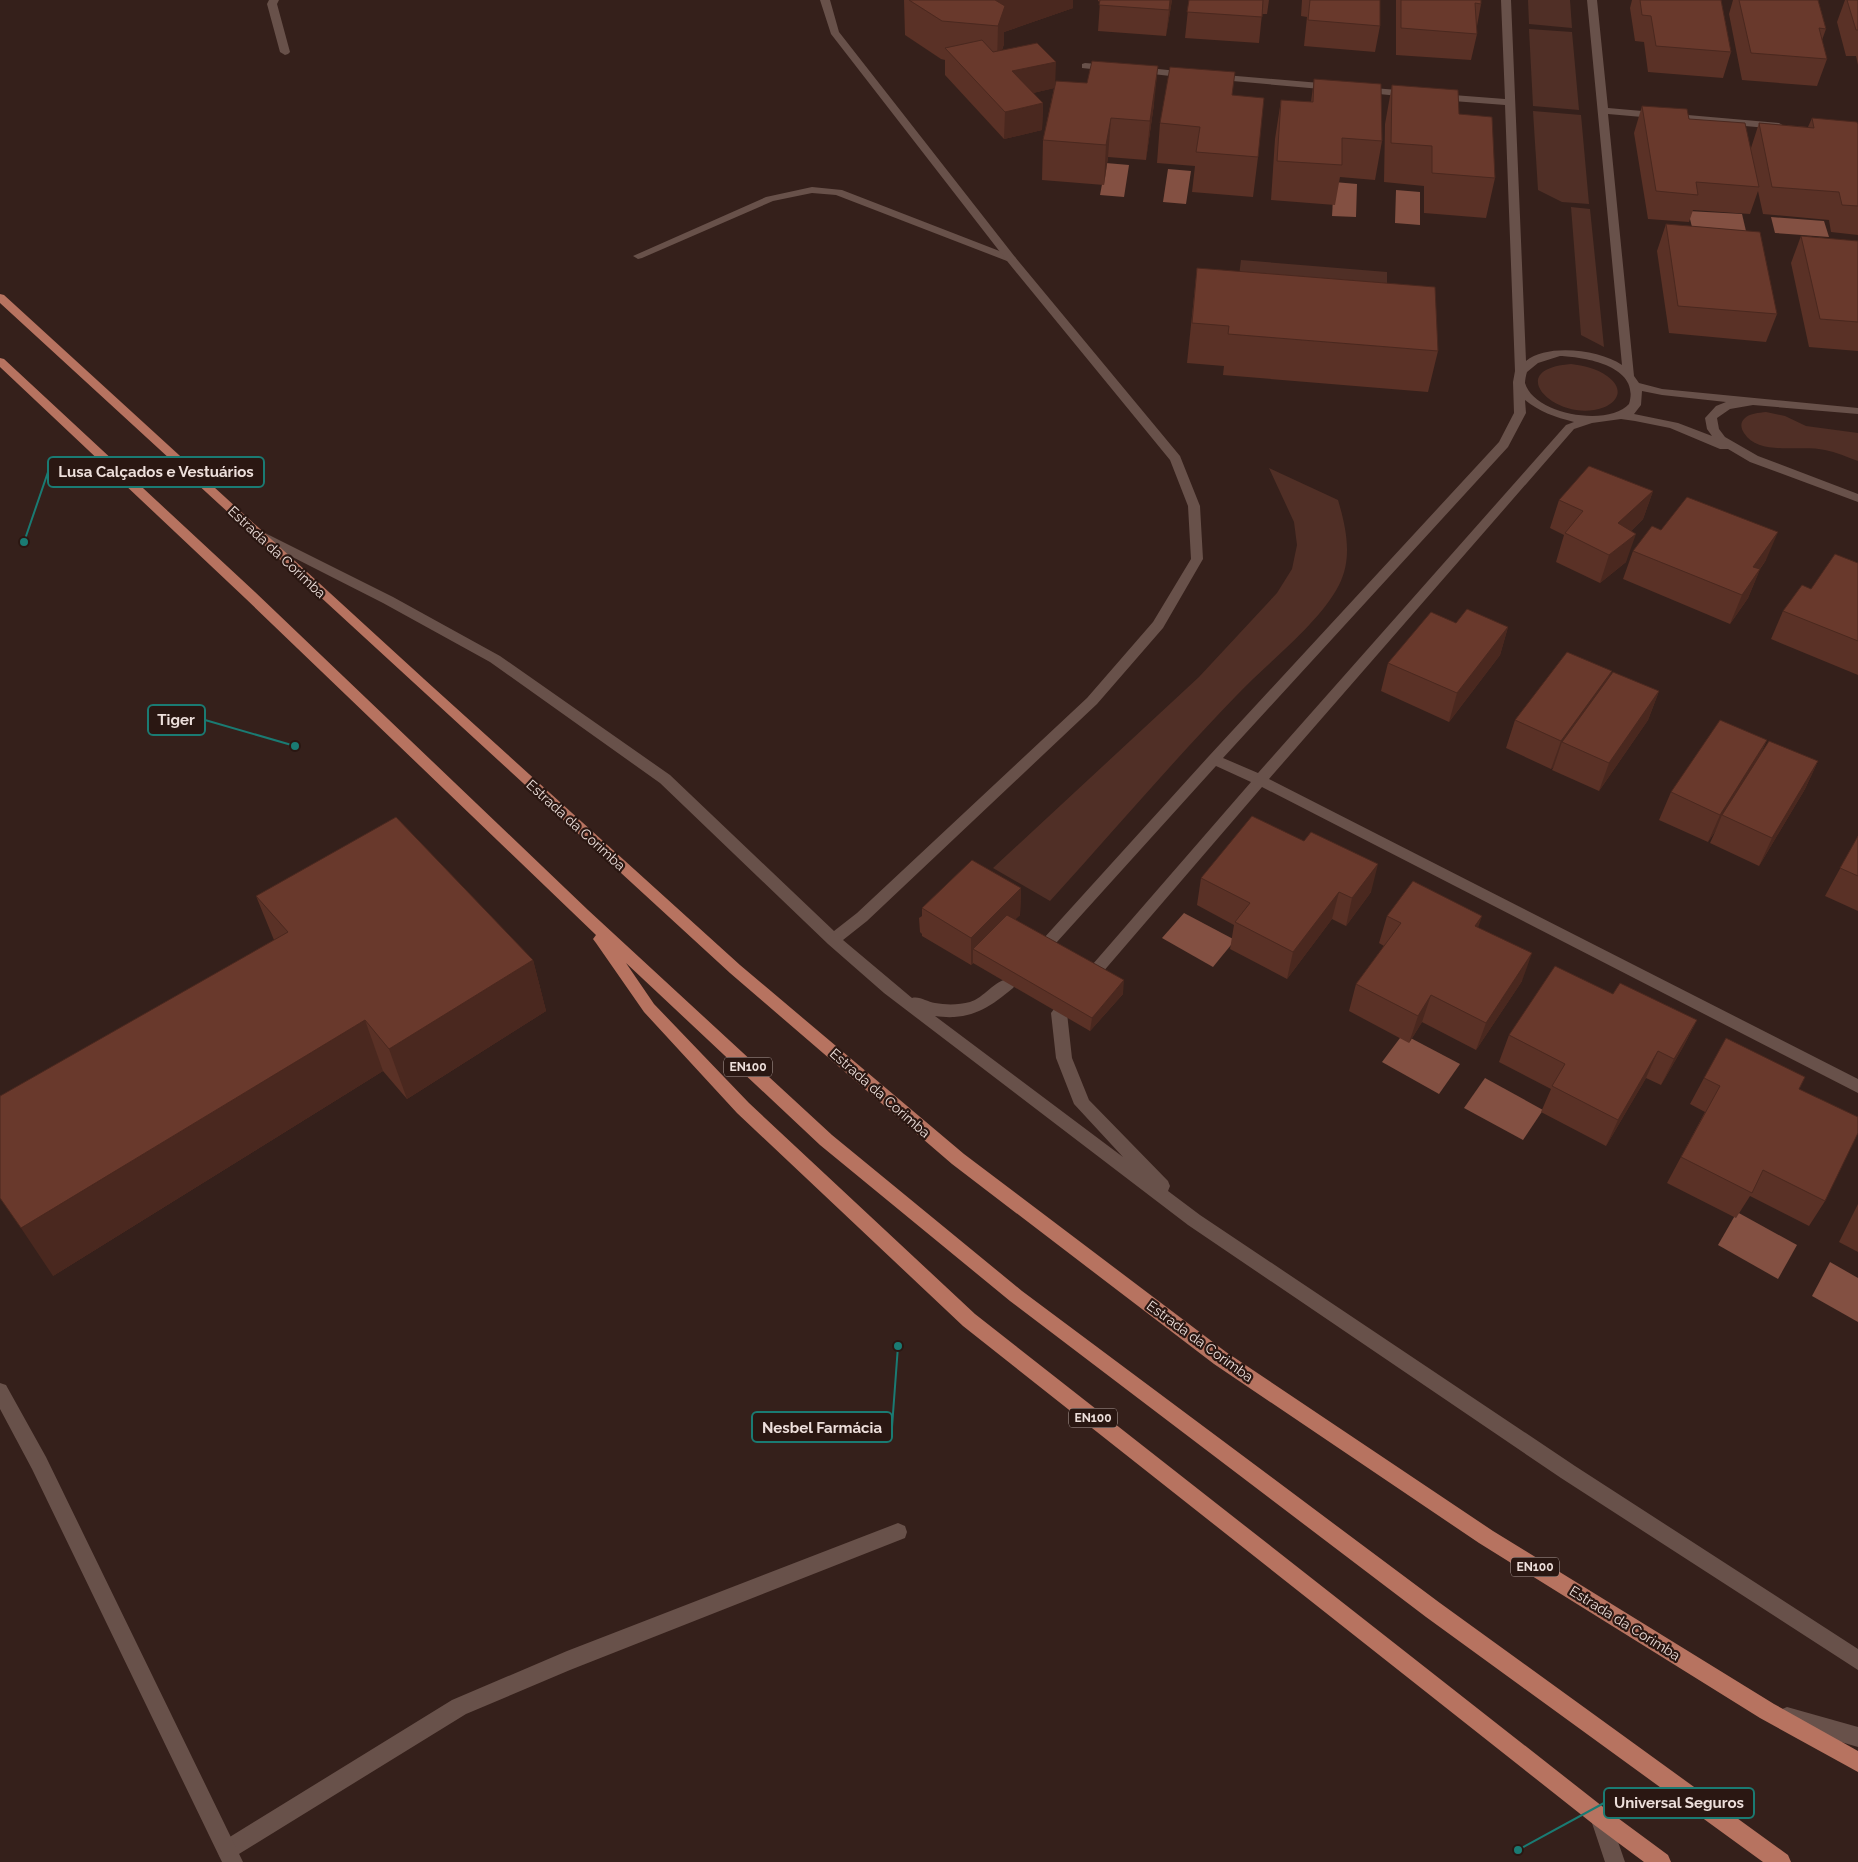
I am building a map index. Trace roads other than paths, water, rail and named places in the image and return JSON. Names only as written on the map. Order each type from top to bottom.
[{"type":"main road","name":"Estrada da Corimba","points":[[0,297],[736,969],[958,1159],[1220,1358],[1486,1537],[1767,1711],[1858,1762]]},
{"type":"main road","name":"EN100","points":[[0,361],[257,602],[583,914],[826,1140],[1016,1296],[1433,1610],[1559,1699],[1781,1862]]},
{"type":"main road","name":"EN100","points":[[583,914],[649,1008],[743,1108],[969,1320],[1600,1817],[1661,1862]]},
{"type":"street","points":[[274,0],[272,4],[285,52]]},
{"type":"street","points":[[825,0],[834,32],[1011,259],[1176,459],[1194,506],[1197,559],[1158,625],[1092,701],[862,917],[833,940]]},
{"type":"street","points":[[1042,949],[1504,444],[1520,413],[1511,102],[1506,0]]},
{"type":"street","points":[[1592,0],[1629,375]]},
{"type":"street","points":[[1084,66],[1511,102]]},
{"type":"street","points":[[1604,112],[1788,126]]},
{"type":"street","points":[[638,256],[770,199],[812,190],[838,192],[1011,259]]},
{"type":"street","points":[[1587,421],[1567,418],[1549,412],[1534,404],[1524,393],[1520,377],[1528,362],[1542,356],[1559,353],[1579,353],[1616,365],[1629,375],[1637,386],[1637,398],[1632,408],[1621,416]]},
{"type":"street","points":[[1637,386],[1662,392],[1858,410]]},
{"type":"street","points":[[1754,459],[1721,440],[1713,430],[1711,418],[1717,410],[1727,404],[1756,401]]},
{"type":"street","points":[[1091,976],[1570,426],[1587,421],[1621,416],[1657,419],[1688,430],[1754,459],[1858,498]]},
{"type":"street","points":[[259,535],[388,600],[496,658],[665,779],[833,940],[888,988],[1194,1220],[1568,1472],[1858,1660]]},
{"type":"street","points":[[1214,759],[1260,780],[1858,1086]]},
{"type":"street","points":[[888,988],[928,1009],[954,1011],[975,1007],[992,998],[1008,984]]},
{"type":"street","points":[[1059,1013],[1064,1058],[1082,1104],[1194,1220]]},
{"type":"street","points":[[0,1391],[39,1463],[230,1856],[459,1707],[568,1661],[898,1532]]},
{"type":"street","points":[[1767,1711],[1858,1737]]},
{"type":"street","points":[[1600,1817],[1615,1862]]},
{"type":"place","name":"Lusa Calçados e Vestuários","points":[[24,542]]},
{"type":"place","name":"Tiger","points":[[295,746]]},
{"type":"place","name":"Nesbel Farmácia","points":[[898,1346]]},
{"type":"place","name":"Universal Seguros","points":[[1518,1850]]}]
